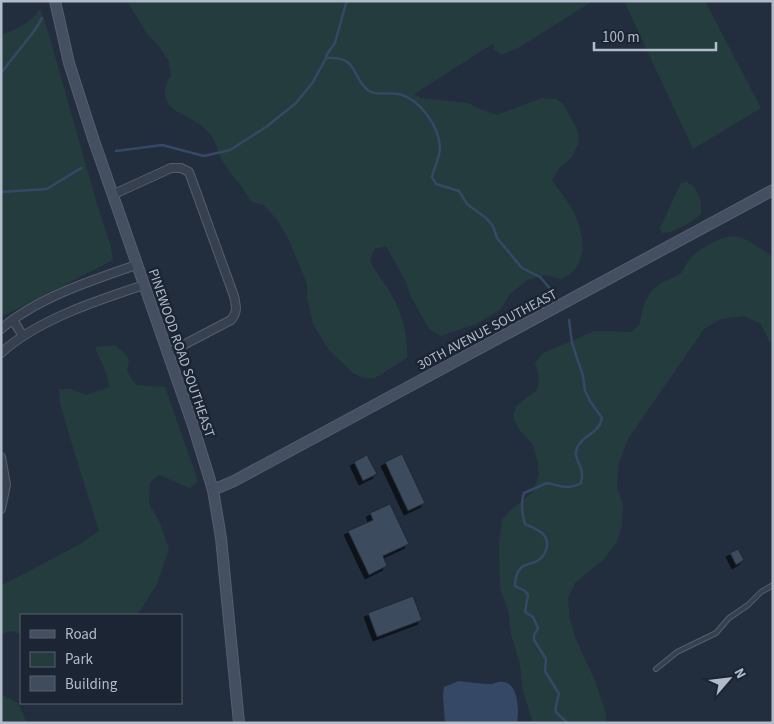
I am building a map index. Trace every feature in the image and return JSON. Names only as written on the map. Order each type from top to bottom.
[{"type":"street","name":"PINEWOOD ROAD SOUTHEAST","points":[[55,1],[69,63],[112,195],[205,461],[213,490],[221,538],[239,723]]},
{"type":"street","points":[[112,195],[171,168],[181,168],[189,172],[234,296],[236,313],[231,320],[168,353]]},
{"type":"street","name":"30TH AVENUE SOUTHEAST","points":[[213,490],[773,190]]},
{"type":"street","points":[[1,329],[13,320],[79,285],[136,265]]},
{"type":"street","points":[[1,353],[23,336],[92,303],[144,285]]},
{"type":"street","points":[[13,320],[23,336]]},
{"type":"street","points":[[1,457],[6,485],[1,509]]},
{"type":"lane","points":[[656,670],[677,652],[716,633],[729,618],[748,605],[762,592],[773,586]]},
{"type":"green space","points":[[127,1],[593,1],[518,48],[501,55],[494,50],[494,43],[414,94],[421,98],[468,103],[497,115],[542,98],[556,99],[563,104],[577,129],[579,142],[572,157],[559,168],[552,181],[567,200],[582,235],[583,247],[580,259],[574,270],[561,279],[545,275],[527,280],[509,295],[500,310],[476,324],[441,336],[429,329],[386,246],[374,249],[370,261],[389,290],[399,310],[406,333],[407,358],[375,378],[363,378],[353,373],[329,350],[313,324],[307,297],[307,284],[289,240],[278,221],[264,205],[250,201],[245,191],[222,160],[215,142],[204,127],[169,105],[165,98],[165,88],[171,75],[168,59],[147,34]]},
{"type":"green space","points":[[624,1],[705,1],[761,108],[693,149]]},
{"type":"green space","points":[[40,9],[111,247],[113,260],[1,317],[1,35],[23,25]]},
{"type":"green space","points":[[687,182],[699,195],[701,214],[678,229],[662,233],[660,228],[681,183]]},
{"type":"green space","points":[[730,236],[743,238],[773,257],[773,344],[769,341],[761,324],[744,316],[721,319],[704,329],[628,439],[619,463],[617,486],[623,506],[622,525],[617,542],[603,560],[575,583],[568,598],[570,620],[575,637],[595,681],[605,710],[607,723],[533,723],[523,691],[520,664],[511,634],[508,610],[500,589],[499,544],[502,520],[513,508],[533,492],[539,475],[532,443],[521,432],[513,419],[516,406],[537,390],[539,377],[535,363],[543,353],[595,331],[631,332],[640,324],[646,300],[658,285],[681,273],[691,258],[701,249]]},
{"type":"green space","points":[[116,345],[129,359],[127,372],[136,385],[165,387],[198,481],[190,488],[159,475],[150,482],[149,504],[160,523],[169,549],[157,584],[138,614],[20,614],[20,634],[11,631],[1,634],[1,586],[82,543],[99,531],[60,403],[59,389],[70,389],[87,395],[109,387],[107,375],[95,347]]},
{"type":"green space","points":[[1,694],[18,703],[27,723],[1,723]]},
{"type":"water","points":[[459,681],[491,684],[501,682],[508,684],[512,687],[517,699],[517,723],[445,723],[444,687]]},
{"type":"building","points":[[402,454],[425,503],[408,511],[385,462]]},
{"type":"building","points":[[367,455],[377,474],[363,481],[354,462]]},
{"type":"building","points":[[390,504],[409,544],[383,556],[387,566],[369,575],[348,531],[373,520],[370,513]]},
{"type":"building","points":[[738,549],[744,560],[736,565],[730,553]]},
{"type":"building","points":[[413,596],[422,620],[377,637],[368,613]]},
{"type":"waterway","points":[[116,151],[162,145],[204,156],[230,150],[266,127],[296,103],[313,82],[327,54],[335,43],[346,3],[349,1]]},
{"type":"waterway","points":[[1,73],[35,30],[42,18]]},
{"type":"waterway","points":[[326,58],[337,58],[350,64],[359,80],[369,91],[399,94],[407,97],[421,108],[432,123],[439,139],[440,151],[432,177],[436,184],[459,191],[467,204],[486,218],[493,226],[497,238],[522,268],[540,277],[552,291]]},
{"type":"waterway","points":[[1,192],[47,189],[81,168]]},
{"type":"waterway","points":[[568,723],[556,711],[559,694],[545,671],[546,659],[534,640],[534,635],[538,628],[533,617],[525,612],[528,595],[525,591],[515,586],[515,581],[518,571],[524,566],[540,559],[547,545],[543,534],[525,524],[522,509],[524,493],[547,483],[568,487],[581,483],[582,472],[576,456],[577,448],[583,440],[598,428],[602,418],[585,391],[583,376],[572,343],[569,320]]}]
